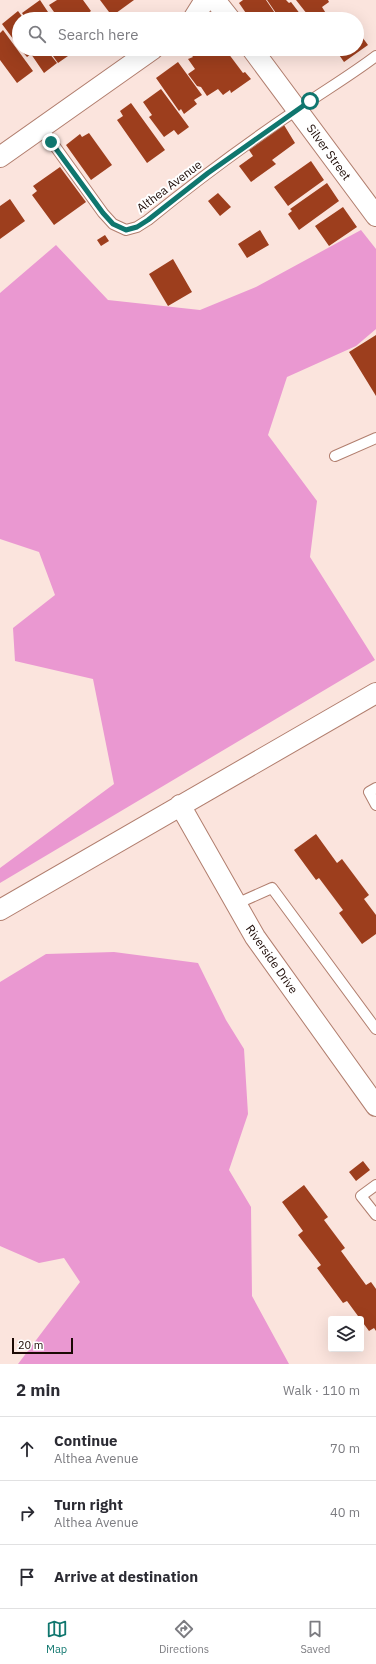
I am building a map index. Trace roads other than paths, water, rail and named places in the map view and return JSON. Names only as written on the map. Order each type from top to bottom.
[{"type":"street","points":[[197,12],[205,0]]},
{"type":"street","points":[[215,0],[224,12]]},
{"type":"street","points":[[0,157],[143,56]]},
{"type":"street","name":"Silver Street","points":[[257,56],[376,216]]},
{"type":"street","points":[[0,910],[376,693]]},
{"type":"street","name":"Riverside Drive","points":[[180,805],[255,937],[376,1106]]},
{"type":"lane","points":[[298,109],[355,72],[376,56]]},
{"type":"lane","name":"Althea Avenue","points":[[41,127],[103,213],[113,224],[126,230],[137,227],[148,220],[208,173],[298,109]]},
{"type":"lane","points":[[335,456],[376,438]]},
{"type":"lane","points":[[376,788],[368,792],[376,804]]},
{"type":"lane","points":[[236,904],[272,888],[376,1029]]},
{"type":"lane","points":[[376,1185],[361,1196],[376,1215]]}]
